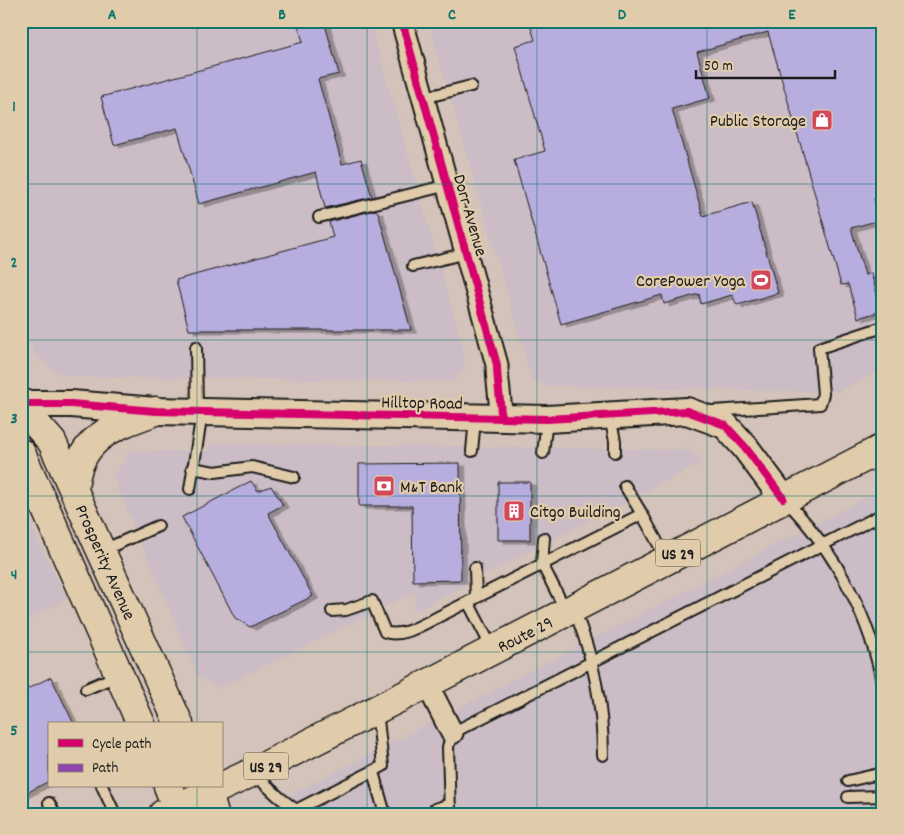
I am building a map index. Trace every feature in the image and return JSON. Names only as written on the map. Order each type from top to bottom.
[{"type":"main road","name":"Prosperity Avenue","points":[[21,405],[52,442],[178,722]]},
{"type":"main road","points":[[74,490],[78,464],[89,445],[111,429],[156,411]]},
{"type":"main road","name":"Route 29","points":[[172,805],[210,798],[253,772],[493,650],[783,498],[882,449]]},
{"type":"main road","name":"Prosperity Avenue","points":[[21,453],[140,722]]},
{"type":"street","name":"Dorr Avenue","points":[[402,21],[498,365],[497,382],[502,395],[488,418]]},
{"type":"street","name":"Hilltop Road","points":[[21,405],[72,404],[156,411],[547,419],[687,411],[725,424],[745,447],[783,498]]},
{"type":"street","points":[[426,684],[452,733]]},
{"type":"lane","points":[[423,98],[472,86]]},
{"type":"lane","points":[[319,217],[448,185]]},
{"type":"lane","points":[[413,266],[467,253]]},
{"type":"lane","points":[[687,411],[733,412],[820,404],[823,394],[819,348],[883,327]]},
{"type":"lane","points":[[190,489],[192,468],[196,458],[199,412],[196,347]]},
{"type":"lane","points":[[610,416],[615,440],[615,452]]},
{"type":"lane","points":[[472,451],[488,418]]},
{"type":"lane","points":[[543,454],[547,419]]},
{"type":"lane","points":[[192,468],[214,472],[252,467],[294,477]]},
{"type":"lane","points":[[625,486],[666,559]]},
{"type":"lane","points":[[783,498],[807,522],[824,545],[864,622],[878,659],[883,689]]},
{"type":"lane","points":[[332,611],[346,610],[372,601],[385,632],[394,635],[436,618],[642,514]]},
{"type":"lane","points":[[432,814],[435,809],[450,809],[448,747],[452,733],[883,514]]},
{"type":"lane","points":[[101,551],[158,526]]},
{"type":"lane","points":[[544,538],[542,564],[586,638],[600,707],[603,755]]},
{"type":"lane","points":[[475,568],[472,600],[493,650]]},
{"type":"lane","points":[[86,689],[120,674]]},
{"type":"lane","points":[[253,772],[296,812],[384,766],[376,709]]},
{"type":"lane","points":[[373,772],[384,814]]},
{"type":"lane","points":[[848,782],[883,773]]},
{"type":"lane","points":[[103,788],[115,814]]},
{"type":"lane","points":[[848,797],[883,796]]},
{"type":"lane","points":[[49,803],[55,814]]},
{"type":"shaded area","points":[[21,21],[370,21],[464,352],[463,369],[452,381],[79,377],[58,373],[36,356],[21,323]]},
{"type":"shaded area","points":[[428,21],[883,21],[883,369],[838,392],[547,386],[532,379]]},
{"type":"shaded area","points":[[209,443],[691,450],[701,463],[415,611],[415,592],[219,688],[198,676],[113,477],[131,451],[209,451]]},
{"type":"shaded area","points":[[883,489],[883,814],[415,814],[414,783],[414,814],[278,814],[283,808],[277,802]]},
{"type":"shaded area","points":[[21,507],[67,599],[21,623]]},
{"type":"building","points":[[310,21],[324,21],[339,74],[318,79],[342,164],[361,159],[372,197],[325,208],[316,172],[199,204],[177,128],[114,145],[101,97],[303,42],[298,25]]},
{"type":"building","points":[[529,21],[883,21],[883,197],[874,199],[880,220],[851,228],[865,275],[871,273],[882,311],[858,318],[848,284],[841,285],[768,32],[697,52],[710,98],[672,109],[703,216],[752,202],[778,293],[737,305],[732,295],[701,304],[699,294],[664,304],[662,295],[561,324],[514,160],[545,151],[515,46],[535,40]]},
{"type":"building","points":[[375,210],[378,212],[411,330],[189,330],[176,280],[333,237],[329,222]]},
{"type":"building","points":[[460,463],[461,580],[413,581],[412,506],[359,506],[359,464]]},
{"type":"building","points":[[251,481],[258,491],[271,486],[283,505],[268,513],[313,596],[250,627],[235,618],[182,517]]},
{"type":"building","name":"Citgo Building","points":[[498,482],[530,482],[530,540],[498,540]]},
{"type":"building","points":[[51,677],[73,722],[48,722],[48,782],[21,796],[21,692]]},
{"type":"cycle path","points":[[402,21],[497,365],[501,418]]},
{"type":"cycle path","points":[[21,404],[71,404],[156,411],[547,419],[687,411],[725,425],[745,447],[783,498]]},
{"type":"place","name":"Public Storage","points":[[822,120]]},
{"type":"place","name":"CorePower Yoga","points":[[761,280]]},
{"type":"place","name":"M&T Bank","points":[[384,486]]},
{"type":"place","name":"Citgo Building","points":[[514,511]]}]
